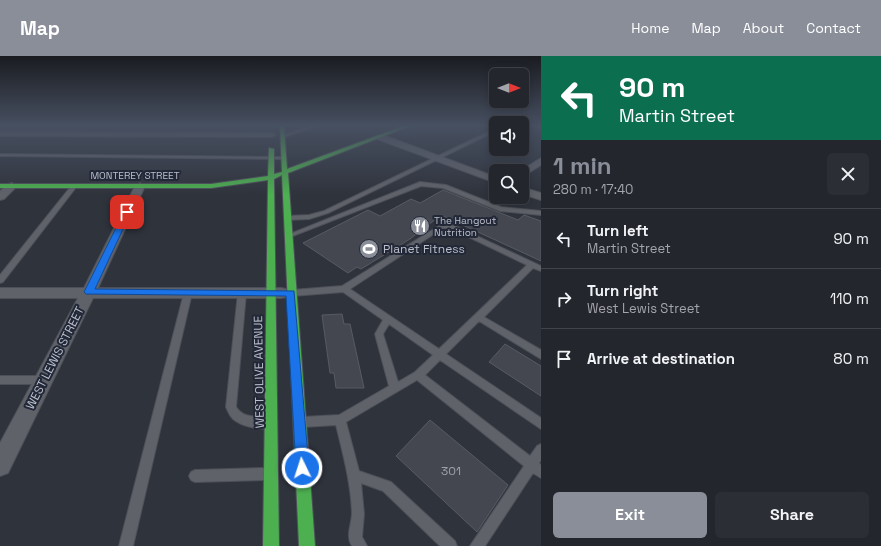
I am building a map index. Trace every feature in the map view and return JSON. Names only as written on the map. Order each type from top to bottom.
[{"type":"main road","name":"WEST OLIVE AVENUE","points":[[271,149],[270,178],[272,423],[271,546]]},
{"type":"main road","points":[[283,149],[299,422],[308,546]]},
{"type":"main road","name":"MONTEREY STREET","points":[[0,186],[211,186],[270,178],[348,149]]},
{"type":"street","points":[[412,149],[489,177]]},
{"type":"street","points":[[529,169],[541,161]]},
{"type":"street","points":[[0,197],[12,186]]},
{"type":"street","name":"WEST LEWIS STREET","points":[[0,465],[89,292],[140,186]]},
{"type":"street","points":[[529,193],[541,197]]},
{"type":"street","points":[[0,293],[291,293]]},
{"type":"lane","points":[[287,218],[309,217],[326,212],[455,149]]},
{"type":"lane","points":[[0,156],[284,158]]},
{"type":"lane","points":[[288,236],[420,184],[444,186],[500,208],[541,213]]},
{"type":"lane","points":[[0,280],[74,186]]},
{"type":"lane","points":[[291,293],[344,289],[442,226],[453,227],[541,269]]},
{"type":"lane","points":[[299,422],[340,420],[418,375],[532,265]]},
{"type":"lane","points":[[344,289],[541,424]]},
{"type":"lane","points":[[126,546],[188,293]]},
{"type":"lane","points":[[242,293],[231,407],[233,413],[247,421],[272,423]]},
{"type":"lane","points":[[478,317],[541,355]]},
{"type":"lane","points":[[388,319],[379,334],[394,389]]},
{"type":"lane","points":[[418,375],[536,468]]},
{"type":"lane","points":[[0,380],[44,380]]},
{"type":"lane","points":[[340,420],[354,475],[358,514],[355,539],[360,546]]},
{"type":"lane","points":[[477,546],[536,468],[541,450]]},
{"type":"lane","points":[[195,476],[271,474]]},
{"type":"lane","points":[[354,475],[387,486],[450,546]]},
{"type":"building","points":[[443,190],[518,220],[524,215],[541,221],[541,261],[441,215],[410,239],[361,269],[357,267],[348,273],[303,243],[368,210],[380,216],[411,199],[420,203]]},
{"type":"building","points":[[342,314],[344,324],[350,324],[364,388],[336,388],[334,373],[330,373],[322,315]]},
{"type":"building","points":[[505,344],[541,366],[541,396],[489,362]]},
{"type":"building","points":[[430,420],[508,485],[477,532],[396,456]]},
{"type":"traffic: fast","points":[[271,149],[271,546]]},
{"type":"traffic: fast","points":[[283,149],[307,546]]},
{"type":"traffic: fast","points":[[0,186],[211,186],[270,178],[347,149]]},
{"type":"place","name":"The Hangout Nutrition","points":[[420,226]]},
{"type":"place","name":"Planet Fitness","points":[[369,249]]},
{"type":"route","points":[[127,212],[89,292],[291,293],[302,468]]}]
